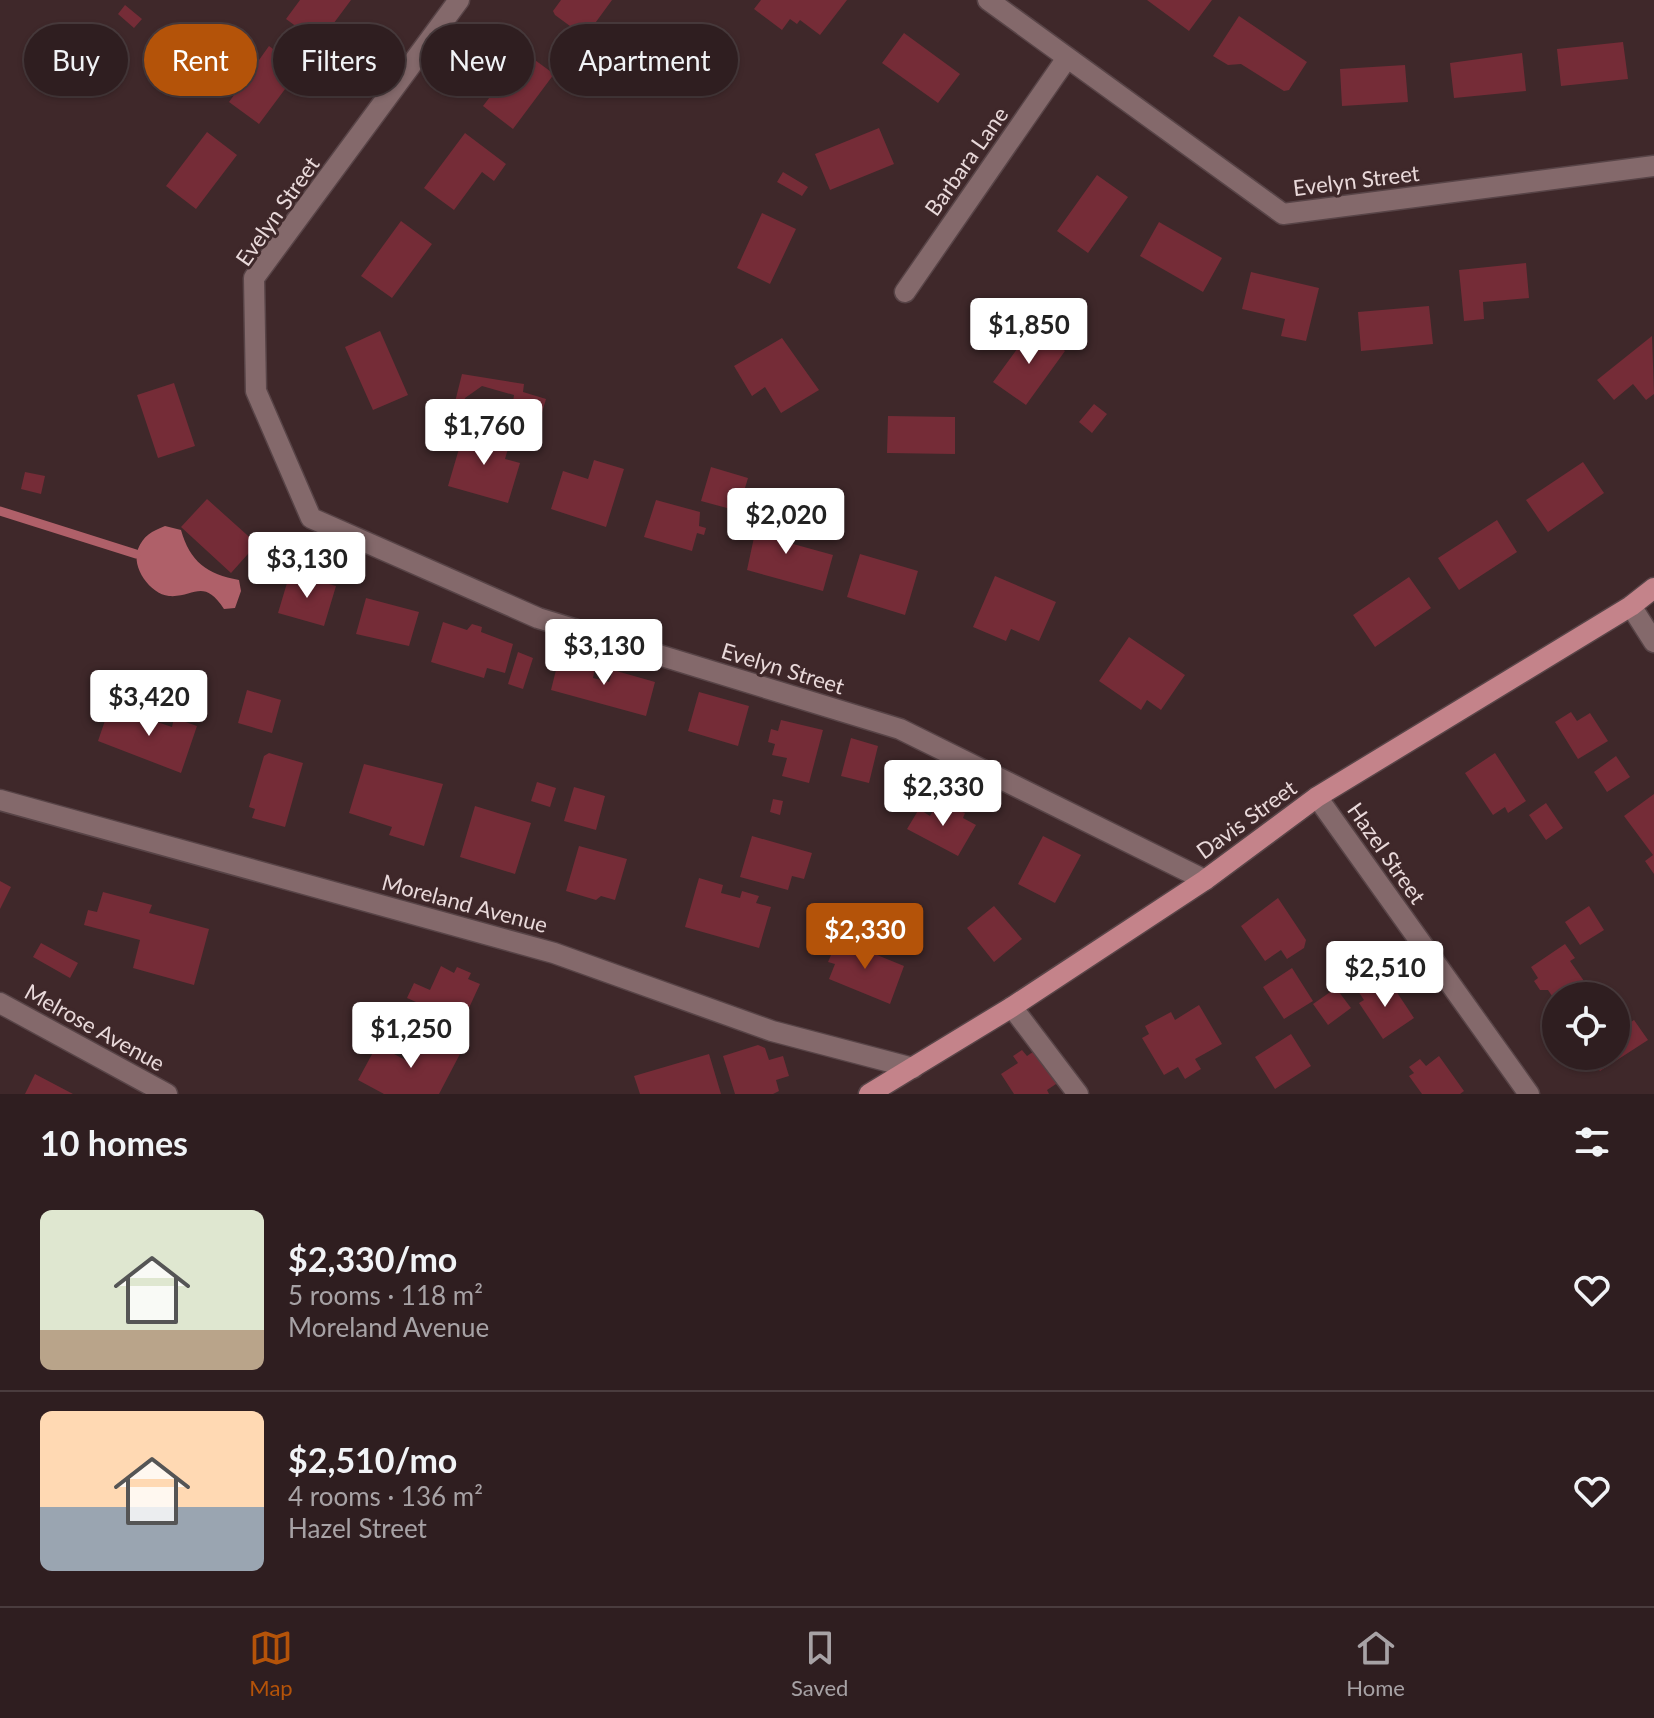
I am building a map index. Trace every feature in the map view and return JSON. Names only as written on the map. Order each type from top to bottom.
[{"type":"main road","name":"Davis Street","points":[[869,1094],[1012,1007],[1205,880],[1317,797],[1631,606],[1654,588]]},
{"type":"street","name":"Evelyn Street","points":[[459,0],[254,278],[256,391],[311,518],[538,618],[900,729],[1205,880]]},
{"type":"street","name":"Evelyn Street","points":[[988,0],[1283,214],[1654,166]]},
{"type":"street","name":"Barbara Lane","points":[[905,292],[1067,58]]},
{"type":"street","points":[[1631,606],[1654,642]]},
{"type":"street","name":"Hazel Street","points":[[1317,797],[1529,1094]]},
{"type":"street","name":"Moreland Avenue","points":[[0,800],[554,953],[772,1031],[913,1068]]},
{"type":"street","name":"Melrose Avenue","points":[[0,1003],[167,1094]]},
{"type":"street","points":[[1012,1007],[1078,1094]]},
{"type":"shaded area","points":[[165,526],[181,530],[189,550],[201,565],[239,580],[241,591],[235,608],[224,609],[217,599],[204,591],[169,596],[149,585],[137,564],[138,549],[148,534]]},
{"type":"building","points":[[300,0],[351,0],[333,24],[293,24],[286,19]]},
{"type":"building","points":[[561,0],[612,0],[594,24],[567,24],[553,11]]},
{"type":"building","points":[[761,0],[847,0],[820,35],[800,20],[797,24],[790,19],[782,30],[754,9]]},
{"type":"building","points":[[1147,0],[1212,0],[1189,31]]},
{"type":"building","points":[[125,5],[142,19],[134,28],[118,14]]},
{"type":"building","points":[[1239,16],[1307,62],[1289,90],[1284,91],[1241,64],[1228,65],[1213,56]]},
{"type":"building","points":[[904,33],[960,74],[938,103],[882,63]]},
{"type":"building","points":[[1623,42],[1628,79],[1561,86],[1557,49]]},
{"type":"building","points":[[269,46],[273,49],[273,96],[280,96],[259,124],[229,102],[233,96],[257,96],[257,63]]},
{"type":"building","points":[[1522,53],[1526,91],[1454,98],[1450,63]]},
{"type":"building","points":[[534,59],[550,71],[550,79],[513,129],[483,106],[491,96],[534,96]]},
{"type":"building","points":[[1405,65],[1408,102],[1342,106],[1340,69]]},
{"type":"building","points":[[879,128],[894,164],[830,190],[815,154]]},
{"type":"building","points":[[207,132],[237,155],[196,209],[166,186]]},
{"type":"building","points":[[465,133],[506,164],[494,181],[482,172],[454,210],[424,188]]},
{"type":"building","points":[[783,172],[808,187],[802,196],[777,182]]},
{"type":"building","points":[[1097,175],[1128,197],[1088,253],[1057,231]]},
{"type":"building","points":[[762,213],[796,229],[770,284],[737,268]]},
{"type":"building","points":[[401,221],[432,244],[392,298],[361,276]]},
{"type":"building","points":[[1159,222],[1222,258],[1203,292],[1140,256]]},
{"type":"building","points":[[1526,263],[1529,298],[1483,302],[1484,319],[1464,321],[1459,270]]},
{"type":"building","points":[[1251,272],[1319,288],[1306,341],[1281,336],[1285,319],[1242,309]]},
{"type":"building","points":[[1429,306],[1433,344],[1361,351],[1358,312]]},
{"type":"building","points":[[1033,327],[1065,351],[1026,405],[993,382]]},
{"type":"building","points":[[380,331],[408,395],[373,410],[345,347]]},
{"type":"building","points":[[1652,336],[1654,394],[1646,400],[1633,384],[1614,400],[1597,380]]},
{"type":"building","points":[[782,338],[819,390],[781,413],[765,387],[752,396],[734,366]]},
{"type":"building","points":[[462,374],[524,384],[523,392],[546,399],[541,416],[512,409],[514,395],[482,386],[465,398],[463,405],[455,402]]},
{"type":"building","points":[[174,383],[195,446],[158,458],[137,395]]},
{"type":"building","points":[[1094,404],[1107,414],[1092,433],[1079,422]]},
{"type":"building","points":[[888,416],[955,417],[955,454],[887,453]]},
{"type":"building","points":[[464,432],[510,442],[505,459],[520,463],[508,503],[448,486]]},
{"type":"building","points":[[594,460],[624,469],[606,527],[551,509],[563,471],[588,479]]},
{"type":"building","points":[[1583,462],[1604,493],[1548,532],[1526,500]]},
{"type":"building","points":[[711,467],[748,478],[738,511],[701,501]]},
{"type":"building","points":[[25,472],[45,476],[41,494],[21,489]]},
{"type":"building","points":[[207,499],[257,544],[231,573],[181,527]]},
{"type":"building","points":[[656,500],[700,512],[699,526],[706,528],[704,535],[697,533],[692,551],[644,537]]},
{"type":"building","points":[[759,514],[791,523],[786,542],[833,555],[823,591],[747,570]]},
{"type":"building","points":[[1497,520],[1517,552],[1459,590],[1438,558]]},
{"type":"building","points":[[860,554],[918,571],[905,615],[847,597]]},
{"type":"building","points":[[290,573],[336,586],[324,626],[278,613]]},
{"type":"building","points":[[995,576],[1056,602],[1039,641],[1011,629],[1006,641],[973,627]]},
{"type":"building","points":[[1409,577],[1431,608],[1375,647],[1353,615]]},
{"type":"building","points":[[366,598],[419,612],[409,646],[356,634]]},
{"type":"building","points":[[443,622],[467,630],[472,624],[482,627],[481,632],[513,644],[505,673],[487,668],[484,678],[431,662]]},
{"type":"building","points":[[1129,637],[1185,675],[1161,710],[1147,700],[1141,710],[1099,681]]},
{"type":"building","points":[[518,652],[533,658],[523,689],[508,684]]},
{"type":"building","points":[[559,658],[595,668],[593,678],[609,682],[613,670],[655,682],[646,716],[551,690]]},
{"type":"building","points":[[247,690],[281,700],[272,733],[238,723]]},
{"type":"building","points":[[699,692],[749,706],[738,746],[688,731]]},
{"type":"building","points":[[110,706],[172,727],[174,718],[197,726],[181,773],[98,741]]},
{"type":"building","points":[[1571,712],[1577,721],[1590,713],[1608,741],[1578,759],[1555,722]]},
{"type":"building","points":[[781,720],[823,730],[809,783],[782,776],[787,758],[772,755],[775,744],[768,742],[771,729],[778,731]]},
{"type":"building","points":[[851,738],[878,746],[869,783],[841,776]]},
{"type":"building","points":[[269,753],[303,763],[285,827],[252,818],[255,809],[249,807],[264,756]]},
{"type":"building","points":[[1495,753],[1526,801],[1508,813],[1505,807],[1493,815],[1465,773]]},
{"type":"building","points":[[1616,756],[1630,777],[1607,792],[1594,772]]},
{"type":"building","points":[[364,764],[443,784],[424,846],[389,835],[392,827],[349,813]]},
{"type":"building","points":[[537,782],[556,788],[550,807],[531,801]]},
{"type":"building","points":[[574,787],[605,796],[596,830],[564,821]]},
{"type":"building","points":[[1654,794],[1654,874],[1645,861],[1653,855],[1624,816]]},
{"type":"building","points":[[773,799],[783,801],[780,815],[770,812]]},
{"type":"building","points":[[937,803],[965,813],[963,818],[976,825],[958,856],[907,829],[919,809],[930,816]]},
{"type":"building","points":[[1546,803],[1563,828],[1546,840],[1529,815]]},
{"type":"building","points":[[475,806],[531,823],[515,874],[460,857]]},
{"type":"building","points":[[752,836],[812,853],[804,879],[792,876],[788,890],[740,877]]},
{"type":"building","points":[[1043,836],[1081,855],[1055,903],[1018,884]]},
{"type":"building","points":[[579,846],[627,859],[615,900],[601,896],[596,900],[566,891]]},
{"type":"building","points":[[699,878],[723,885],[721,893],[740,898],[742,891],[759,896],[756,903],[771,907],[759,948],[685,927]]},
{"type":"building","points":[[0,881],[11,887],[0,909]]},
{"type":"building","points":[[103,892],[152,905],[149,913],[209,929],[194,985],[133,968],[140,940],[84,925],[88,910],[97,912]]},
{"type":"building","points":[[1278,898],[1306,940],[1304,948],[1287,959],[1281,950],[1265,961],[1241,926]]},
{"type":"building","points":[[994,906],[1022,939],[994,962],[967,928]]},
{"type":"building","points":[[1589,906],[1604,930],[1580,945],[1565,922]]},
{"type":"building","points":[[838,939],[904,966],[890,1004],[829,979],[835,964],[828,962]]},
{"type":"building","points":[[41,943],[78,963],[70,978],[33,957]]},
{"type":"building","points":[[1565,944],[1575,958],[1570,961],[1584,981],[1542,982],[1540,990],[1534,981],[1538,978],[1531,967]]},
{"type":"building","points":[[441,966],[454,973],[457,967],[471,973],[468,979],[480,984],[462,1023],[440,1013],[435,1024],[412,1013],[416,1002],[407,998],[414,983],[430,990]]},
{"type":"building","points":[[1292,968],[1313,1001],[1284,1019],[1263,987]]},
{"type":"building","points":[[1390,982],[1414,1018],[1383,1039],[1359,1003],[1364,1000],[1358,991],[1370,983],[1376,992]]},
{"type":"building","points":[[1336,988],[1351,1008],[1328,1025],[1313,1004]]},
{"type":"building","points":[[1199,1005],[1222,1044],[1195,1059],[1201,1069],[1185,1079],[1178,1067],[1164,1075],[1142,1038],[1149,1034],[1145,1026],[1171,1012],[1175,1020]]},
{"type":"building","points":[[1634,1020],[1648,1040],[1630,1052],[1630,1023]]},
{"type":"building","points":[[429,1034],[461,1052],[439,1094],[384,1094],[358,1080],[377,1045],[413,1064]]},
{"type":"building","points":[[1291,1034],[1311,1066],[1275,1089],[1255,1057]]},
{"type":"building","points":[[758,1045],[765,1048],[769,1060],[783,1056],[789,1076],[776,1080],[779,1091],[773,1094],[735,1094],[723,1056]]},
{"type":"building","points":[[1040,1047],[1062,1080],[1047,1090],[1049,1094],[1014,1094],[1001,1074],[1018,1063],[1013,1056],[1022,1050],[1027,1056]]},
{"type":"building","points":[[709,1054],[721,1094],[640,1094],[634,1076]]},
{"type":"building","points":[[1439,1056],[1464,1091],[1460,1094],[1422,1094],[1409,1076],[1414,1073],[1409,1067],[1420,1059],[1426,1066]]},
{"type":"building","points":[[35,1074],[73,1094],[25,1094]]},
{"type":"waterway","points":[[0,511],[136,554]]}]
